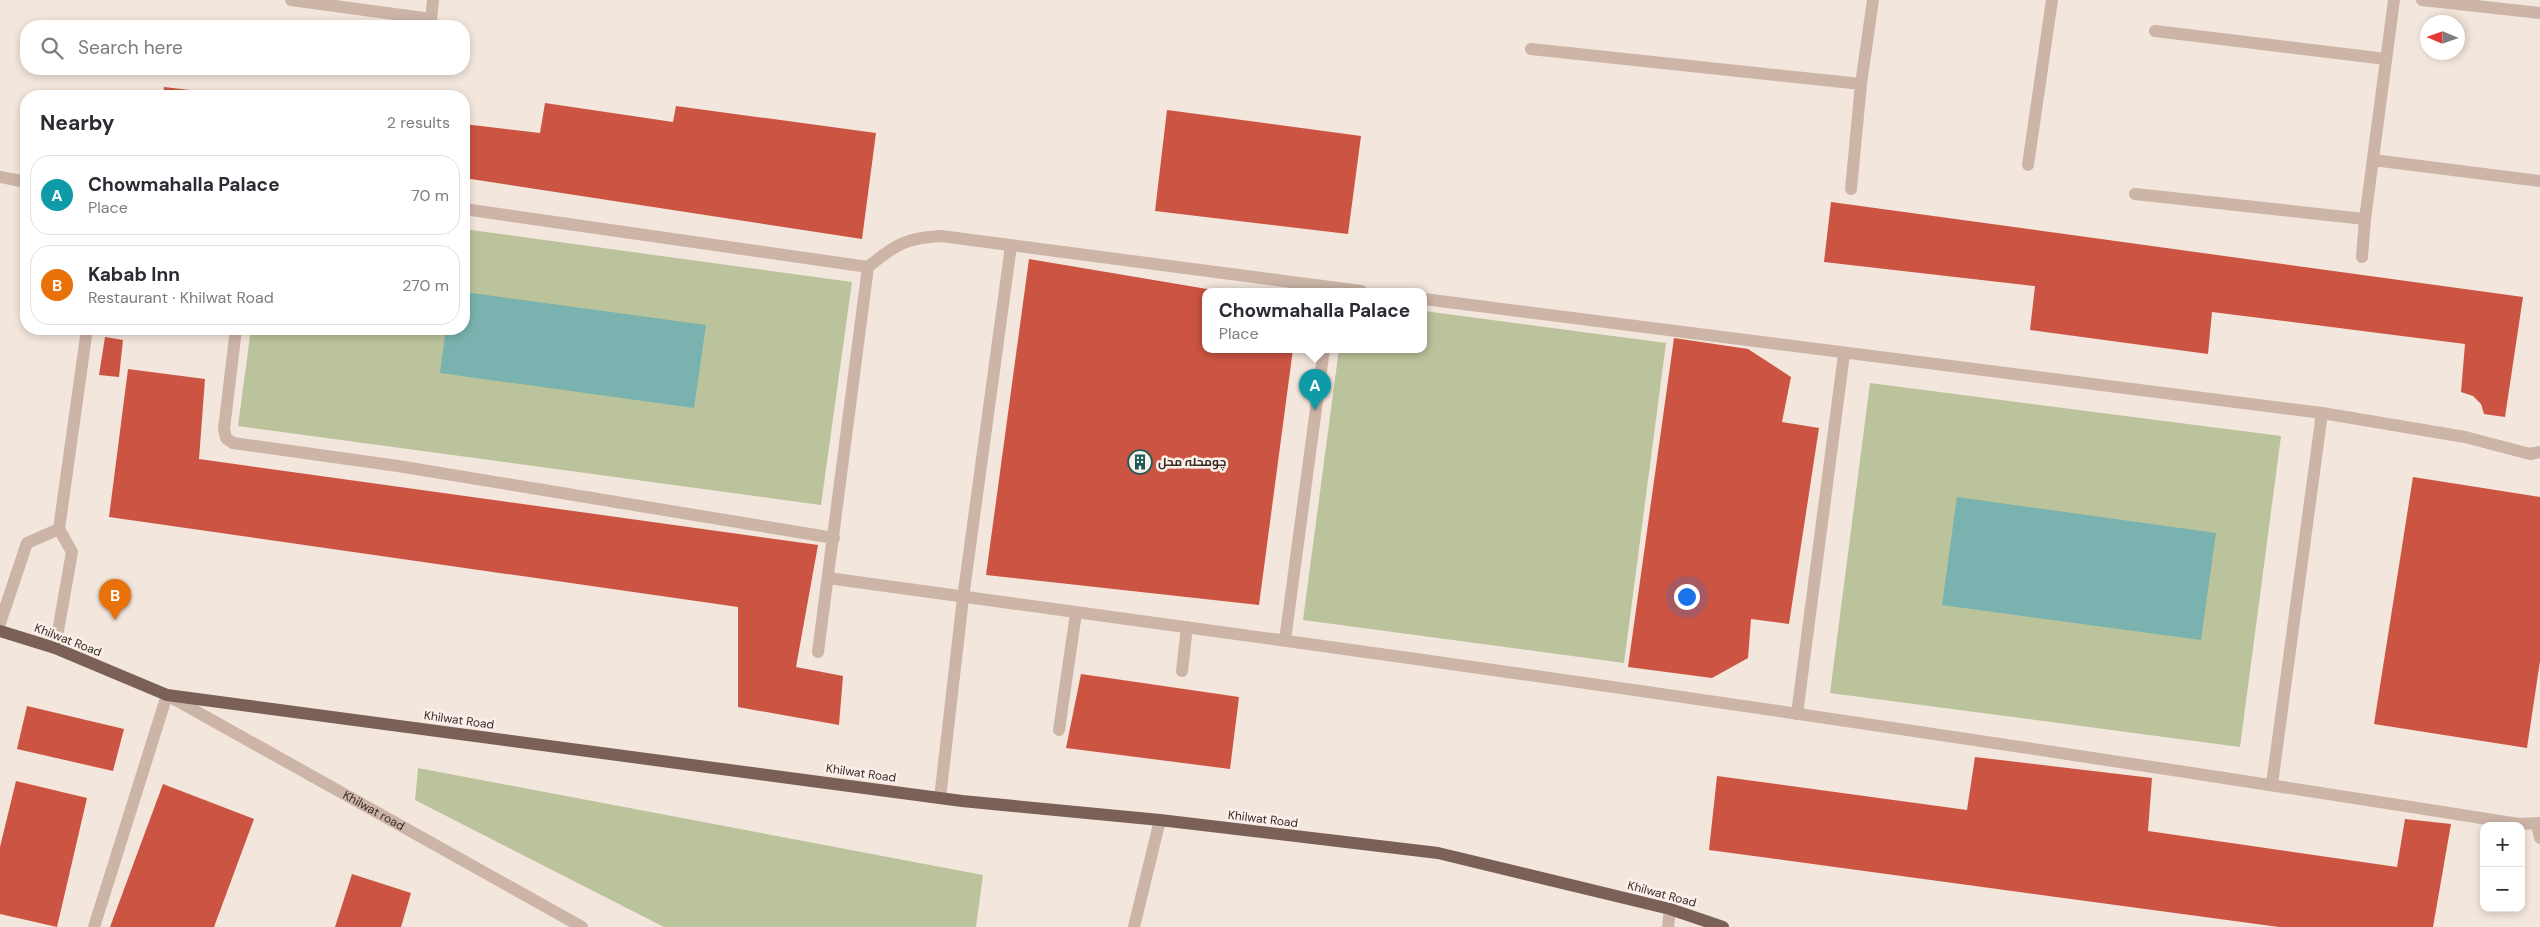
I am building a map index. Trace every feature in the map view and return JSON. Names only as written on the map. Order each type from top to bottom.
[{"type":"main road","name":"Khilwat Road","points":[[0,631],[55,648],[167,695],[940,798],[1160,820],[1438,853],[1670,909],[1723,927]]},
{"type":"street","points":[[291,0],[431,19],[433,0]]},
{"type":"street","points":[[1851,189],[1873,0]]},
{"type":"street","points":[[2028,165],[2052,0]]},
{"type":"street","points":[[2362,257],[2365,220],[2394,0]]},
{"type":"street","points":[[2422,0],[2540,13]]},
{"type":"street","points":[[2155,31],[2386,59]]},
{"type":"street","points":[[1531,49],[1862,84]]},
{"type":"street","points":[[2373,160],[2540,182]]},
{"type":"street","points":[[0,177],[20,181]]},
{"type":"street","points":[[2135,194],[2365,220]]},
{"type":"street","points":[[470,210],[868,268]]},
{"type":"street","points":[[818,652],[868,268],[888,250],[915,237],[941,236],[1324,288]]},
{"type":"street","points":[[940,798],[963,598],[1011,246]]},
{"type":"street","points":[[1427,299],[1844,354],[2322,413],[2465,437],[2530,454],[2540,452]]},
{"type":"street","points":[[55,648],[72,552],[60,529],[86,335]]},
{"type":"street","points":[[235,335],[224,429],[226,438],[233,443],[398,466],[834,538]]},
{"type":"street","points":[[1286,640],[1323,353]]},
{"type":"street","points":[[1797,714],[1844,354]]},
{"type":"street","points":[[2272,784],[2322,413]]},
{"type":"street","points":[[0,623],[27,543],[60,529]]},
{"type":"street","points":[[828,578],[963,598],[1286,640],[2538,824],[2540,838]]},
{"type":"street","points":[[1059,730],[1076,613]]},
{"type":"street","points":[[1182,671],[1187,628]]},
{"type":"street","points":[[94,927],[167,695]]},
{"type":"street","name":"Khilwat road","points":[[167,695],[582,927]]},
{"type":"street","points":[[1134,927],[1160,820]]},
{"type":"street","points":[[1668,927],[1670,909]]},
{"type":"green space","points":[[470,230],[852,282],[821,505],[238,426],[250,335],[470,335]]},
{"type":"green space","points":[[1427,311],[1666,343],[1624,663],[1303,620],[1338,353],[1427,353]]},
{"type":"green space","points":[[1870,383],[2281,436],[2240,747],[1830,693]]},
{"type":"green space","points":[[418,768],[983,875],[976,927],[664,927],[415,800]]},
{"type":"water","points":[[470,293],[706,325],[694,408],[440,373],[445,335],[470,335]]},
{"type":"water","points":[[1957,497],[2216,533],[2201,640],[1942,605]]},
{"type":"building","points":[[164,87],[190,90],[164,90]]},
{"type":"building","points":[[545,103],[673,122],[676,106],[876,133],[862,239],[470,179],[470,125],[540,133]]},
{"type":"building","points":[[1167,110],[1361,136],[1348,234],[1155,211]]},
{"type":"building","points":[[1831,202],[2523,297],[2505,417],[2484,414],[2481,404],[2473,396],[2461,392],[2465,344],[2212,312],[2208,354],[2030,330],[2035,286],[1824,262]]},
{"type":"building","name":"چومحلہ محل","points":[[1029,259],[1202,288],[1202,353],[1292,353],[1259,605],[986,575]]},
{"type":"building","points":[[105,337],[123,340],[119,377],[99,375]]},
{"type":"building","points":[[1674,338],[1748,349],[1791,377],[1782,422],[1819,428],[1789,624],[1751,619],[1748,658],[1712,678],[1628,667]]},
{"type":"building","points":[[128,369],[205,379],[199,459],[818,545],[796,667],[843,676],[839,725],[738,707],[738,607],[109,517]]},
{"type":"building","points":[[2413,477],[2540,497],[2540,661],[2527,748],[2374,724]]},
{"type":"building","points":[[1081,674],[1239,697],[1230,769],[1066,748]]},
{"type":"building","points":[[27,706],[124,729],[113,771],[17,749]]},
{"type":"building","points":[[1975,757],[2152,778],[2148,831],[2397,867],[2405,819],[2451,824],[2433,927],[2279,927],[1709,850],[1717,776],[1967,810]]},
{"type":"building","points":[[16,781],[87,798],[57,927],[0,914],[0,847]]},
{"type":"building","points":[[163,784],[254,819],[214,927],[110,927]]},
{"type":"building","points":[[352,874],[411,893],[401,927],[335,927]]},
{"type":"place","name":"Chowmahalla Palace","points":[[1315,410]]},
{"type":"place","name":"چومحلہ محل","points":[[1140,462]]},
{"type":"place","name":"Kabab Inn","points":[[115,620]]}]
